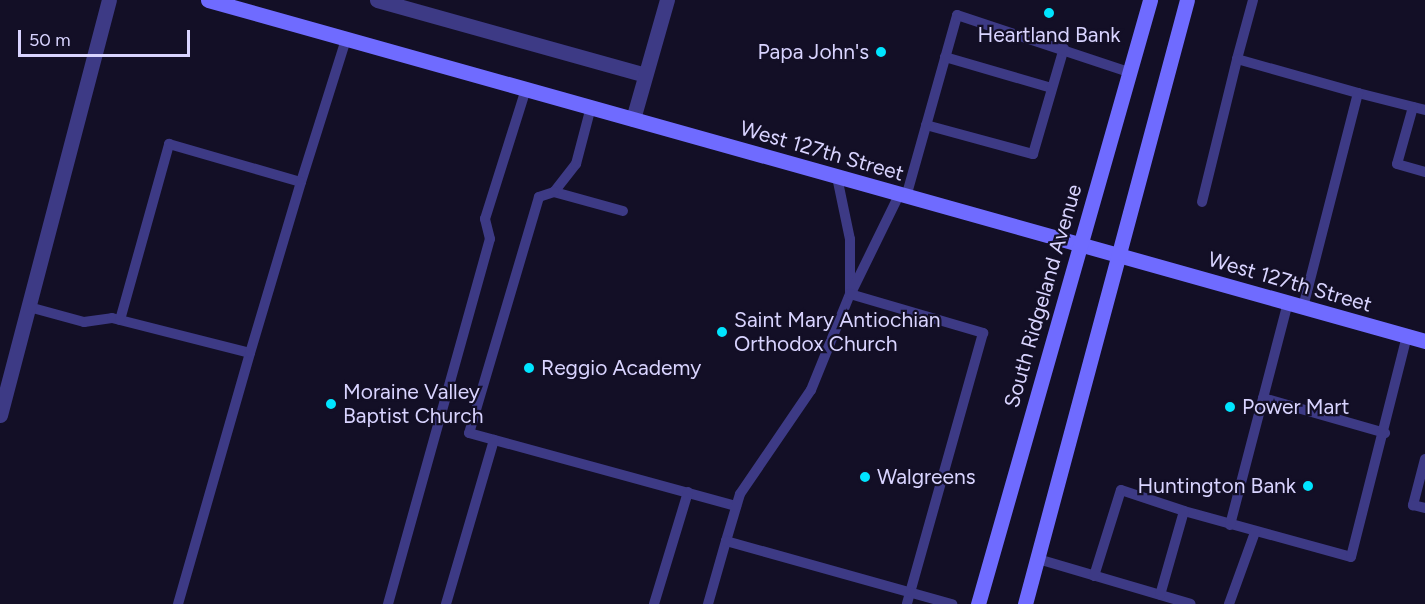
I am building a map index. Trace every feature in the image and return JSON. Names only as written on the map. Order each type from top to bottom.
[{"type":"main road","name":"West 127th Street","points":[[208,0],[1425,341]]},
{"type":"main road","name":"South Ridgeland Avenue","points":[[978,604],[1150,0]]},
{"type":"main road","points":[[1025,604],[1116,255],[1187,0]]},
{"type":"street","points":[[0,415],[109,0]]},
{"type":"street","points":[[377,0],[645,75]]},
{"type":"street","points":[[633,119],[667,0]]},
{"type":"lane","points":[[1202,202],[1252,0]]},
{"type":"lane","points":[[708,604],[736,506],[811,390],[850,294],[903,196],[957,15],[1064,48],[1128,72]]},
{"type":"lane","points":[[178,604],[250,353],[346,39]]},
{"type":"lane","points":[[926,125],[1032,154],[1064,48]]},
{"type":"lane","points":[[945,57],[1052,88]]},
{"type":"lane","points":[[1237,59],[1425,110]]},
{"type":"lane","points":[[388,604],[490,239],[485,219],[526,89]]},
{"type":"lane","points":[[1230,525],[1263,398],[1296,305],[1358,93]]},
{"type":"lane","points":[[554,192],[576,164],[591,107]]},
{"type":"lane","points":[[1413,107],[1397,164],[1425,172]]},
{"type":"lane","points":[[120,320],[169,144],[302,182]]},
{"type":"lane","points":[[837,177],[850,238],[850,294]]},
{"type":"lane","points":[[623,211],[554,192],[539,196],[469,433],[736,506]]},
{"type":"lane","points":[[850,294],[982,333],[907,604]]},
{"type":"lane","points":[[29,307],[84,322],[120,320],[250,353]]},
{"type":"lane","points":[[1094,576],[1121,490],[1230,525],[1351,557],[1385,434],[1407,336]]},
{"type":"lane","points":[[1263,398],[1385,434]]},
{"type":"lane","points":[[446,604],[494,440]]},
{"type":"lane","points":[[1425,459],[1413,505],[1425,508]]},
{"type":"lane","points":[[654,604],[688,492]]},
{"type":"lane","points":[[1160,595],[1184,511]]},
{"type":"lane","points":[[1229,604],[1255,532]]},
{"type":"lane","points":[[726,541],[952,604]]},
{"type":"lane","points":[[1038,559],[1191,604]]},
{"type":"place","name":"Heartland Bank","points":[[1049,13]]},
{"type":"place","name":"Papa John's","points":[[881,52]]},
{"type":"place","name":"Saint Mary Antiochian Orthodox Church","points":[[722,332]]},
{"type":"place","name":"Reggio Academy","points":[[529,368]]},
{"type":"place","name":"Moraine Valley Baptist Church","points":[[331,404]]},
{"type":"place","name":"Power Mart","points":[[1230,407]]},
{"type":"place","name":"Walgreens","points":[[865,477]]},
{"type":"place","name":"Huntington Bank","points":[[1308,486]]}]
